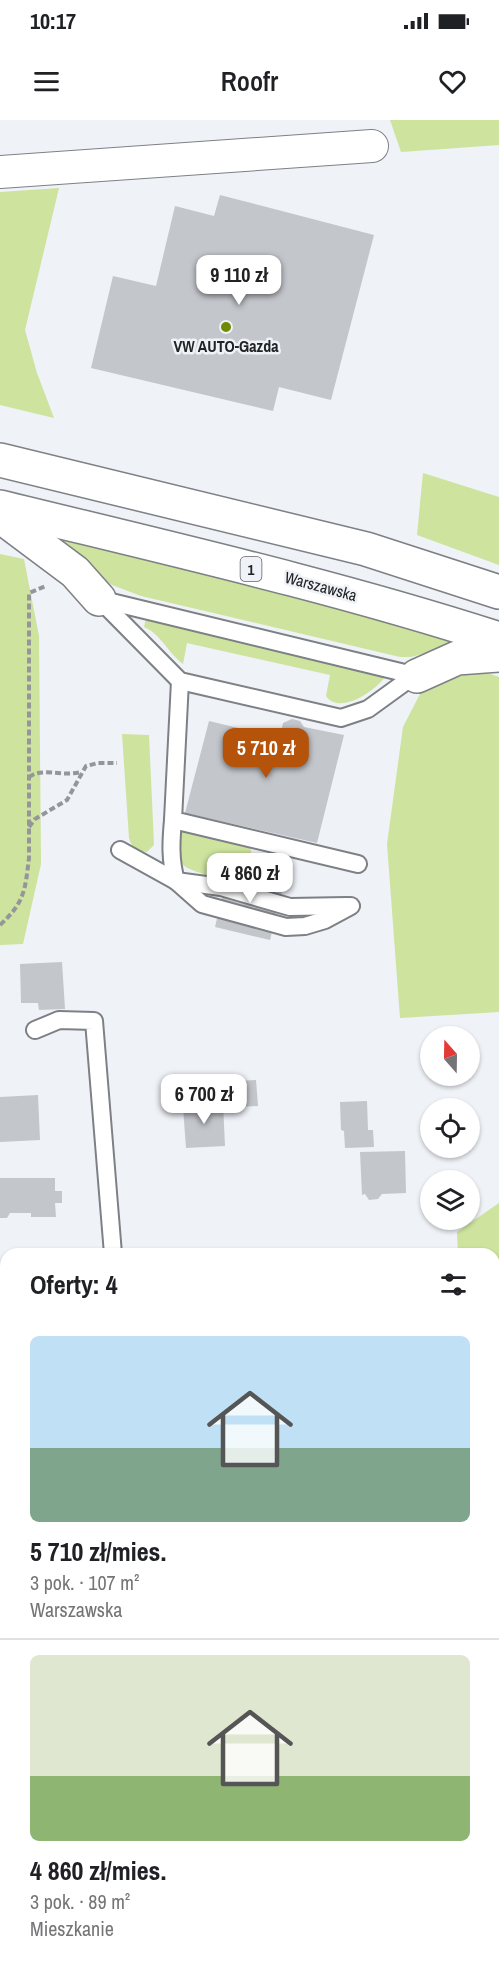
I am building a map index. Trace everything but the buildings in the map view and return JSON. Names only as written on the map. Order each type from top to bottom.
[{"type":"main road","points":[[0,460],[366,549],[499,592]]},
{"type":"main road","name":"Warszawska","points":[[0,507],[311,583],[499,639]]},
{"type":"main road","points":[[0,516],[75,572],[99,599]]},
{"type":"main road","points":[[417,676],[457,658],[499,655]]},
{"type":"street","points":[[0,172],[372,146]]},
{"type":"lane","points":[[99,599],[417,676]]},
{"type":"lane","points":[[99,599],[180,681],[341,718],[368,709],[417,676]]},
{"type":"lane","points":[[176,881],[172,866],[171,844],[180,681]]},
{"type":"lane","points":[[173,820],[358,864]]},
{"type":"lane","points":[[120,850],[176,881],[202,904],[286,927],[305,926],[325,920],[351,906]]},
{"type":"lane","points":[[35,1030],[59,1020],[94,1021],[113,1248]]},
{"type":"path","points":[[0,925],[22,899],[29,858],[29,594],[75,572]]},
{"type":"path","points":[[29,828],[35,819],[67,800],[86,766],[117,763]]},
{"type":"path","points":[[29,777],[35,772],[42,771],[62,774],[81,772]]},
{"type":"green space","points":[[390,120],[499,120],[499,145],[401,152]]},
{"type":"green space","points":[[59,188],[25,330],[37,373],[54,418],[0,405],[0,192]]},
{"type":"green space","points":[[423,473],[499,497],[499,565],[417,535]]},
{"type":"green space","points":[[56,538],[307,599],[465,642],[411,657],[400,657],[141,596],[112,585],[95,575]]},
{"type":"green space","points":[[0,554],[24,559],[39,636],[41,864],[23,944],[0,945]]},
{"type":"green space","points":[[146,618],[386,675],[367,694],[349,702],[340,703],[326,696],[330,675],[187,643],[183,664],[155,634],[144,627]]},
{"type":"green space","points":[[464,665],[499,677],[499,1012],[400,1018],[387,844],[403,727],[421,692]]},
{"type":"green space","points":[[122,734],[149,735],[154,845],[147,852],[135,848],[129,838]]},
{"type":"green space","points":[[179,828],[248,845],[251,850],[252,873],[225,879],[205,875],[183,865],[178,841]]},
{"type":"green space","points":[[499,1203],[499,1248],[458,1248],[457,1232],[480,1230],[480,1216]]},
{"type":"place","name":"VW AUTO-Gazda","points":[[226,327]]}]
